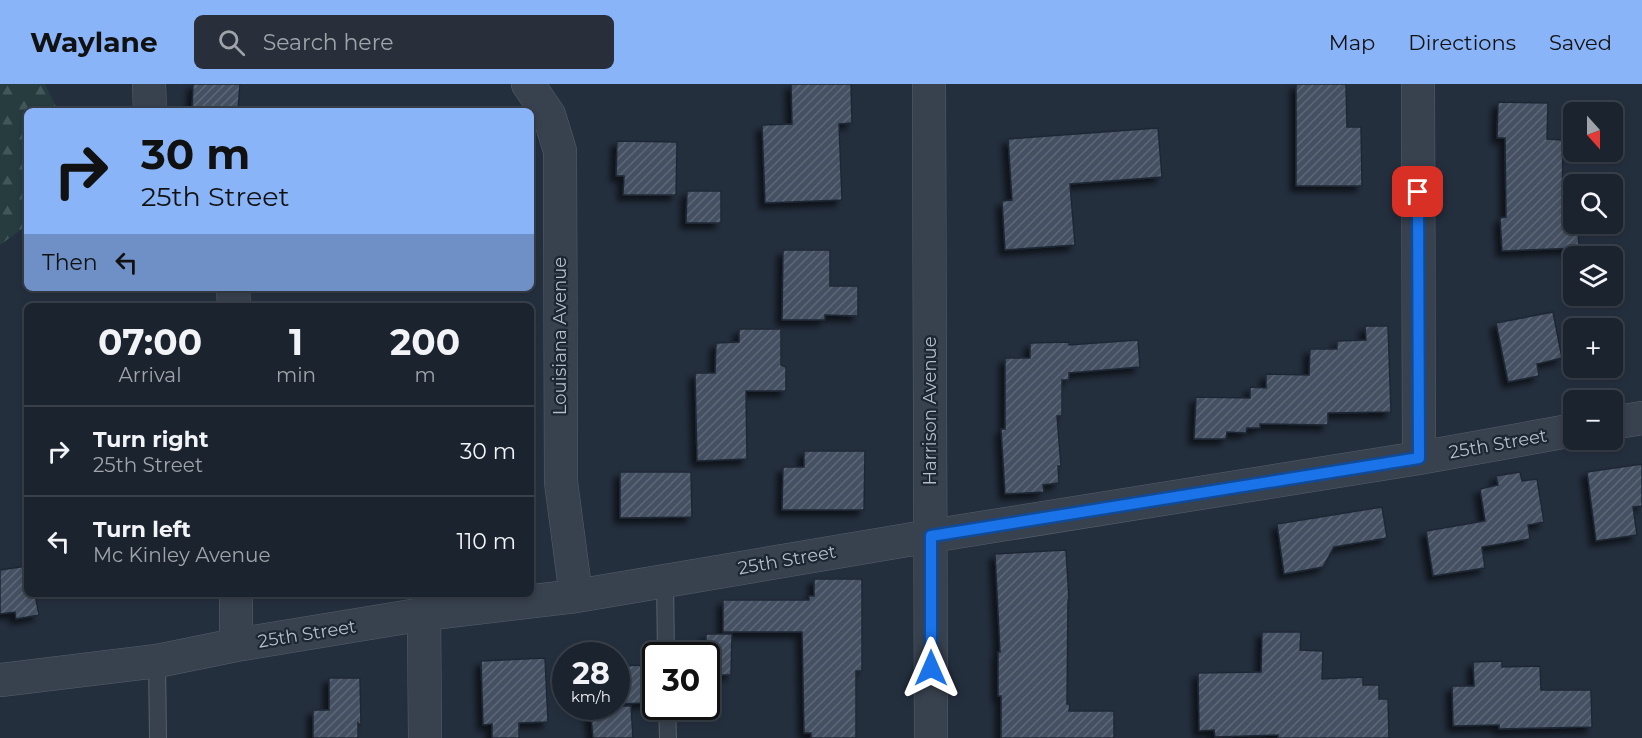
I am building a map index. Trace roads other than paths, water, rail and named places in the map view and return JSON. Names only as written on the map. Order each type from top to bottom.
[{"type":"street","points":[[149,84],[150,108]]},
{"type":"street","name":"Louisiana Avenue","points":[[528,84],[549,115],[560,151],[561,482],[576,596]]},
{"type":"street","name":"Harrison Avenue","points":[[928,84],[931,738]]},
{"type":"street","points":[[1418,84],[1419,458]]},
{"type":"street","points":[[1623,421],[1642,418]]},
{"type":"street","name":"25th Street","points":[[0,680],[157,661],[236,645],[424,614],[576,596],[931,536],[1419,458],[1563,432]]},
{"type":"street","points":[[236,597],[236,645]]},
{"type":"street","points":[[424,614],[425,738]]},
{"type":"lane","points":[[665,581],[666,642]]},
{"type":"lane","points":[[157,661],[158,738]]},
{"type":"lane","points":[[667,720],[668,738]]}]
